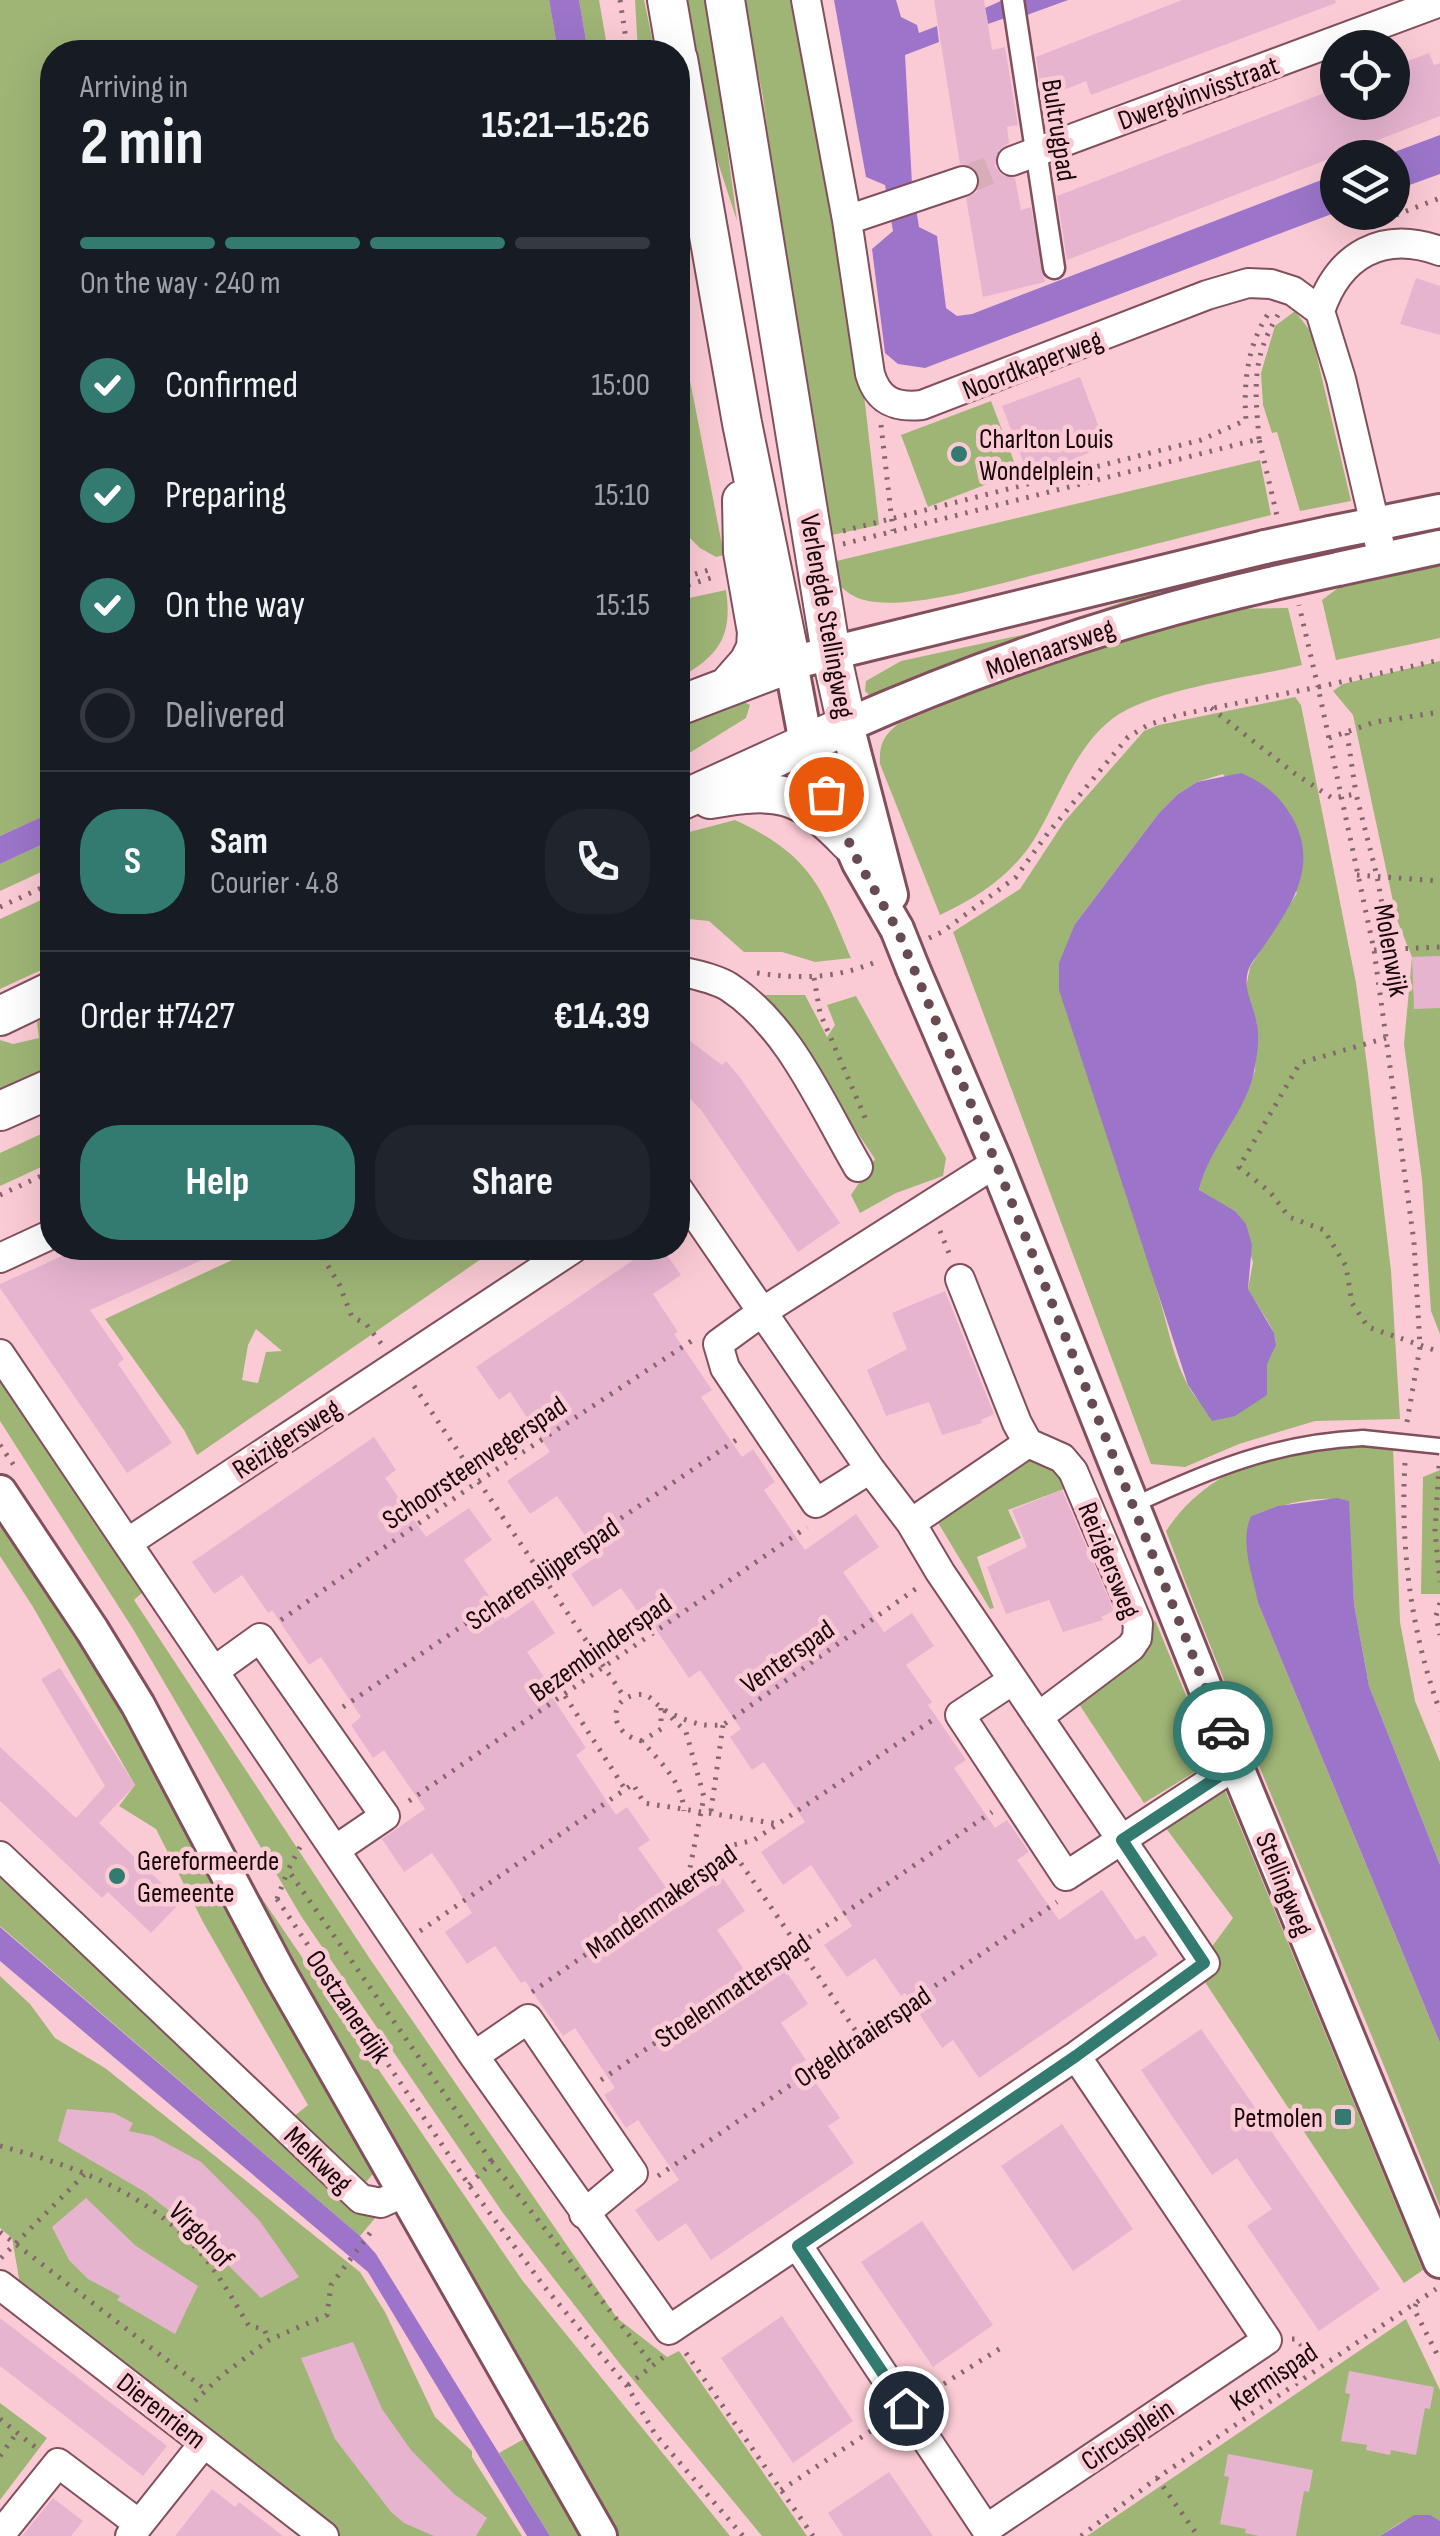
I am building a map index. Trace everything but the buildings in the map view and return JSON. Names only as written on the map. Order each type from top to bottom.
[{"type":"main road","name":"Verlengde Stellingweg","points":[[667,0],[674,40]]},
{"type":"main road","name":"Verlengde Stellingweg","points":[[725,0],[831,653],[847,725]]},
{"type":"main road","name":"Verlengde Stellingweg","points":[[690,129],[742,423],[791,663]]},
{"type":"main road","points":[[728,686],[749,662],[756,648],[757,632],[742,552],[742,423]]},
{"type":"main road","name":"Molenaarsweg","points":[[690,701],[791,663]]},
{"type":"main road","name":"Molenaarsweg","points":[[690,797],[847,725]]},
{"type":"main road","points":[[690,801],[771,792],[820,812],[849,842]]},
{"type":"main road","points":[[0,1016],[40,997]]},
{"type":"main road","points":[[0,1111],[40,1093]]},
{"type":"street","points":[[806,0],[860,216],[870,374],[882,397],[893,405]]},
{"type":"street","name":"Dwergvinvisstraat","points":[[1024,156],[1440,2]]},
{"type":"street","name":"Bultrugpad","points":[[1015,10],[1024,156],[1054,268]]},
{"type":"street","points":[[860,216],[963,180]]},
{"type":"street","points":[[1383,559],[1341,379],[1320,311],[1329,284],[1344,266],[1377,245],[1402,242],[1440,251]]},
{"type":"street","name":"Noordkaperweg","points":[[893,405],[922,405],[1206,295],[1248,283],[1289,290]]},
{"type":"street","points":[[1289,290],[1320,311]]},
{"type":"street","name":"Molenaarsweg","points":[[791,663],[1272,537],[1330,533],[1440,511]]},
{"type":"street","name":"Molenaarsweg","points":[[847,725],[1062,642],[1180,606],[1283,588],[1338,568],[1440,547]]},
{"type":"street","name":"Verlengde Stellingweg","points":[[791,663],[806,743],[849,842],[897,929]]},
{"type":"street","name":"Verlengde Stellingweg","points":[[847,725],[897,929]]},
{"type":"street","name":"Stellingweg","points":[[897,929],[996,1163],[1236,1765],[1440,2261]]},
{"type":"street","points":[[690,974],[726,985],[762,1014],[787,1045],[858,1167]]},
{"type":"street","points":[[870,1469],[816,1503],[725,1368],[718,1344],[996,1163]]},
{"type":"street","points":[[0,1354],[474,2056],[675,2338],[798,2246],[1076,2056],[1204,1963],[940,1572],[911,1523],[690,1207]]},
{"type":"street","points":[[0,1258],[40,1240]]},
{"type":"street","name":"Reizigersweg","points":[[127,1542],[556,1260]]},
{"type":"street","points":[[911,1523],[1028,1443],[1016,1423],[960,1279]]},
{"type":"street","name":"Reizigersweg","points":[[1028,1443],[1062,1458],[1072,1472],[1138,1624],[1137,1638],[1131,1647],[1038,1717]]},
{"type":"street","name":"Oostzanerdijk","points":[[11,1485],[138,1705],[279,1972],[405,2192]]},
{"type":"street","points":[[214,1671],[260,1638],[386,1816],[335,1850]]},
{"type":"street","points":[[1013,1680],[960,1715],[1066,1876],[1236,1765]]},
{"type":"street","name":"Melkweg","points":[[0,1856],[361,2199],[382,2203],[405,2192]]},
{"type":"street","points":[[474,2056],[528,2020],[632,2173],[584,2214]]},
{"type":"street","name":"Circusplein","points":[[798,2246],[986,2529],[1267,2340],[1076,2056]]},
{"type":"street","points":[[405,2192],[600,2536]]},
{"type":"street","name":"Dierenriem","points":[[0,2285],[324,2536]]},
{"type":"street","points":[[0,2535],[58,2464],[134,2530],[204,2443]]},
{"type":"lane","points":[[1134,1505],[1212,1468],[1288,1446],[1363,1438],[1440,1446]]},
{"type":"path","points":[[620,0],[626,40]]},
{"type":"path","points":[[1410,210],[1440,198]]},
{"type":"path","points":[[1272,537],[1254,377],[1264,337],[1289,290]]},
{"type":"path","points":[[832,534],[1202,440],[1246,420],[1243,382],[1262,321],[1289,290]]},
{"type":"path","points":[[893,405],[882,420],[880,431],[893,531]]},
{"type":"path","points":[[837,546],[1258,438]]},
{"type":"path","points":[[690,579],[715,568]]},
{"type":"path","points":[[690,580],[731,573]]},
{"type":"path","name":"Molenwijk","points":[[1283,588],[1318,688],[1374,950],[1414,1242],[1420,1347],[1407,1420]]},
{"type":"path","points":[[942,932],[1016,877],[1128,737],[1148,725],[1440,660]]},
{"type":"path","points":[[1212,708],[1294,774],[1332,798],[1356,794]]},
{"type":"path","points":[[1329,738],[1376,722],[1440,712]]},
{"type":"path","points":[[1346,732],[1390,949]]},
{"type":"path","points":[[1357,875],[1440,880]]},
{"type":"path","points":[[0,908],[40,890]]},
{"type":"path","points":[[1374,950],[1440,948]]},
{"type":"path","points":[[744,972],[814,978],[856,970]]},
{"type":"path","points":[[814,978],[820,1012],[867,1122]]},
{"type":"path","points":[[1386,1038],[1300,1063],[1240,1166],[1270,1192],[1290,1217],[1324,1230],[1346,1266],[1352,1302],[1368,1327],[1440,1352]]},
{"type":"path","points":[[0,1194],[40,1176]]},
{"type":"path","points":[[929,1206],[960,1279]]},
{"type":"path","points":[[324,1260],[352,1317],[366,1324],[398,1363],[606,1668],[625,1698],[616,1713],[617,1727],[627,1738],[642,1742],[674,1778],[684,1798],[684,1811]]},
{"type":"path","name":"Schoorsteenvegerspad","points":[[260,1638],[266,1630],[479,1481],[692,1340],[718,1344]]},
{"type":"path","name":"Scharenslijperspad","points":[[320,1723],[764,1422]]},
{"type":"path","points":[[0,1445],[11,1485]]},
{"type":"path","points":[[1439,1462],[1435,1530],[1440,1582]]},
{"type":"path","points":[[1405,1464],[1402,1514],[1409,1582],[1428,1679],[1440,1710]]},
{"type":"path","name":"Bezembinderspad","points":[[386,1816],[824,1515],[816,1503]]},
{"type":"path","name":"Venterspad","points":[[625,1698],[650,1696],[662,1708],[700,1724],[723,1725],[940,1572]]},
{"type":"path","points":[[1440,1603],[1436,1616],[1440,1635]]},
{"type":"path","points":[[565,1696],[625,1789]]},
{"type":"path","name":"Mandenmakerspad","points":[[528,1995],[718,1862],[729,1846],[754,1840],[951,1707],[960,1715]]},
{"type":"path","points":[[642,1742],[660,1729],[662,1708]]},
{"type":"path","points":[[662,1708],[686,1732],[704,1798],[687,1884]]},
{"type":"path","points":[[710,1811],[723,1725]]},
{"type":"path","points":[[400,1944],[632,1784],[644,1804],[779,1824]]},
{"type":"path","name":"Stoelenmatterspad","points":[[578,2096],[1014,1797]]},
{"type":"path","points":[[277,1899],[313,1820]]},
{"type":"path","points":[[729,1846],[860,2038]]},
{"type":"path","points":[[288,1870],[492,2162],[652,2364]]},
{"type":"path","name":"Orgeldraaierspad","points":[[632,2173],[655,2178],[860,2038],[1075,1890],[1066,1876]]},
{"type":"path","name":"Oostzanerdijk","points":[[270,1888],[469,2186],[626,2386],[656,2434],[743,2536]]},
{"type":"path","name":"Virgohof","points":[[0,2146],[87,2172],[172,2224],[209,2264],[250,2326],[264,2329],[270,2340]]},
{"type":"path","points":[[469,2186],[492,2162]]},
{"type":"path","points":[[0,2259],[87,2172]]},
{"type":"path","points":[[175,2420],[270,2340],[328,2314],[332,2285],[339,2270],[380,2220]]},
{"type":"path","points":[[0,2232],[206,2390]]},
{"type":"path","name":"Kermispad","points":[[1081,2536],[1158,2478],[1440,2286]]},
{"type":"path","points":[[1417,2302],[1414,2309],[1440,2360]]},
{"type":"path","points":[[626,2386],[675,2338],[813,2536]]},
{"type":"path","points":[[0,2419],[58,2464]]},
{"type":"path","points":[[0,2456],[17,2433]]},
{"type":"path","points":[[1158,2478],[1198,2536]]},
{"type":"green space","points":[[0,0],[549,0],[556,40],[40,40],[40,818],[0,836]]},
{"type":"green space","points":[[579,0],[599,0],[606,40],[586,40]]},
{"type":"green space","points":[[635,0],[644,0],[652,40],[637,40]]},
{"type":"green space","points":[[687,0],[708,0],[737,221],[711,141]]},
{"type":"green space","points":[[743,0],[794,0],[862,377],[879,525],[822,537],[810,487],[763,97]]},
{"type":"green space","points":[[1295,311],[1311,332],[1351,501],[1300,511],[1277,432],[1272,433],[1263,405],[1261,373],[1275,326]]},
{"type":"green space","points":[[690,380],[724,555],[716,557],[690,538]]},
{"type":"green space","name":"Charlton Louis Wondelplein","points":[[991,401],[1018,472],[928,507],[901,435]]},
{"type":"green space","points":[[1260,460],[1271,515],[985,587],[932,599],[883,603],[851,595],[833,576],[828,563]]},
{"type":"green space","points":[[1260,563],[1259,570],[1220,579],[1176,601],[883,696],[865,691],[866,681],[901,661],[1045,630],[1169,585]]},
{"type":"green space","points":[[1440,566],[1440,638],[1336,660],[1322,600],[1338,588]]},
{"type":"green space","points":[[726,590],[728,607],[720,644],[690,671],[690,598]]},
{"type":"green space","points":[[1288,608],[1302,665],[1176,692],[1130,708],[1112,719],[1088,743],[1019,860],[983,891],[940,915],[880,764],[883,741],[893,728],[1058,658],[1127,635],[1230,609]]},
{"type":"green space","points":[[1440,661],[1440,1334],[1431,1311],[1422,1179],[1404,1044],[1412,957],[1397,920],[1353,715],[1333,691],[1343,684]]},
{"type":"green space","points":[[1295,697],[1301,705],[1356,983],[1391,1271],[1400,1419],[1315,1421],[1239,1444],[1185,1467],[1151,1464],[953,932],[1020,889],[1064,822],[1144,731]],"holes":[[[1223,774],[1297,893],[1250,967],[1245,993],[1257,1024],[1255,1071],[1244,1100],[1204,1166],[1199,1191],[1235,1211],[1253,1262],[1248,1289],[1273,1332],[1274,1349],[1259,1368],[1201,1403],[1186,1382],[1176,1356],[1148,1257],[1075,924],[1159,813],[1197,782]]]},
{"type":"green space","points":[[742,701],[750,705],[746,718],[690,753],[690,720]]},
{"type":"green space","points":[[735,820],[781,846],[821,891],[851,958],[815,962],[782,952],[744,952],[709,921],[690,919],[690,832]]},
{"type":"green space","points":[[40,846],[40,873],[0,891],[0,864]]},
{"type":"green space","points":[[40,901],[40,971],[0,989],[0,919]]},
{"type":"green space","points":[[748,989],[764,995],[805,995],[827,1037],[835,1025],[827,1005],[856,996],[946,1158],[943,1176],[896,1193],[860,1213],[851,1195],[875,1159],[814,1068]]},
{"type":"green space","points":[[40,1021],[40,1075],[0,1093],[0,1040],[13,1044],[39,1038]]},
{"type":"green space","points":[[40,1135],[40,1168],[0,1186],[0,1153]]},
{"type":"green space","points":[[232,1260],[480,1260],[197,1455],[184,1430],[105,1319]],"holes":[[[256,1329],[282,1351],[266,1352],[258,1383],[242,1380],[248,1345]]]},
{"type":"green space","points":[[0,1380],[143,1592],[134,1600],[370,1959],[617,2318],[667,2357],[679,2351],[807,2536],[762,2536],[620,2364],[503,2213],[301,1916],[133,1629],[0,1421]]},
{"type":"green space","points":[[1393,1447],[1400,1622],[1415,1701],[1440,1762],[1440,1865],[1369,1686],[1354,1604],[1348,1501],[1312,1500],[1251,1516],[1250,1553],[1258,1603],[1440,2043],[1440,2207],[1166,1531],[1208,1487],[1256,1462],[1311,1451]]},
{"type":"green space","points":[[1038,1456],[1063,1470],[1082,1503],[1073,1507],[1064,1489],[1008,1510],[1021,1538],[977,1557],[994,1608],[990,1609],[934,1516],[1013,1463]]},
{"type":"green space","points":[[1440,1470],[1440,1594],[1421,1594],[1423,1477]]},
{"type":"green space","points":[[0,1517],[152,1758],[376,2170],[367,2181],[358,2185],[288,2121],[308,2105],[203,1922],[156,1829],[119,1806],[135,1785],[0,1556]]},
{"type":"green space","points":[[1155,1620],[1213,1761],[1144,1803],[1075,1698],[1147,1640]]},
{"type":"green space","points":[[1224,1788],[1423,2270],[1404,2283],[1199,1973],[1205,1956],[1233,1918],[1165,1827]]},
{"type":"green space","points":[[0,1878],[349,2201],[376,2217],[360,2236],[0,1926]]},
{"type":"green space","points":[[248,1878],[522,2280],[730,2536],[608,2536]]},
{"type":"green space","points":[[0,1976],[30,2004],[55,2038],[105,2068],[360,2272],[385,2312],[435,2417],[472,2451],[472,2457],[522,2536],[339,2536],[21,2290],[12,2238],[0,2228]]},
{"type":"green space","points":[[1406,2319],[1440,2390],[1440,2521],[1416,2517],[1380,2536],[1087,2536]]},
{"type":"green space","points":[[0,2403],[47,2438],[0,2500]]},
{"type":"green space","points":[[529,2436],[588,2536],[550,2536],[499,2453]]},
{"type":"shaded area","points":[[549,0],[579,0],[586,40],[556,40]]},
{"type":"shaded area","points":[[834,0],[896,0],[901,17],[917,25],[919,33],[937,26],[939,42],[905,55],[912,184],[919,227],[937,236],[946,308],[957,316],[972,314],[1320,181],[1320,218],[925,368],[898,364],[885,353],[872,249],[893,231],[885,185],[866,177]]},
{"type":"shaded area","points":[[1003,0],[1068,0],[988,24],[985,8]]},
{"type":"shaded area","points":[[1440,135],[1440,174],[1410,185],[1410,146]]},
{"type":"shaded area","points":[[1241,773],[1270,791],[1287,809],[1300,834],[1303,867],[1285,913],[1249,968],[1247,988],[1258,1031],[1255,1066],[1245,1098],[1211,1158],[1199,1190],[1235,1211],[1246,1224],[1252,1245],[1248,1289],[1274,1333],[1276,1345],[1267,1364],[1267,1395],[1235,1416],[1212,1421],[1188,1385],[1059,990],[1059,963],[1075,924],[1159,813],[1197,782]]},
{"type":"shaded area","points":[[40,818],[40,846],[0,864],[0,836]]},
{"type":"shaded area","points":[[1337,1498],[1349,1501],[1354,1604],[1369,1686],[1440,1865],[1440,2043],[1258,1603],[1248,1559],[1246,1537],[1251,1516],[1278,1506]]},
{"type":"shaded area","points":[[0,1927],[360,2236],[376,2254],[550,2536],[527,2536],[368,2272],[0,1961]]},
{"type":"shaded area","points":[[1414,2515],[1430,2515],[1440,2521],[1440,2536],[1380,2536]]},
{"type":"tunnel","points":[[963,181],[1012,161]]},
{"type":"way so far","points":[[826,794],[897,929],[996,1163],[1223,1731]]},
{"type":"place","name":"Charlton Louis Wondelplein","points":[[959,454]]},
{"type":"place","name":"Gereformeerde Gemeente","points":[[117,1876]]},
{"type":"place","name":"Petmolen","points":[[1343,2117]]},
{"type":"route","points":[[906,2408],[798,2246],[1076,2056],[1204,1963],[1122,1840],[1236,1765],[1223,1731]]}]
